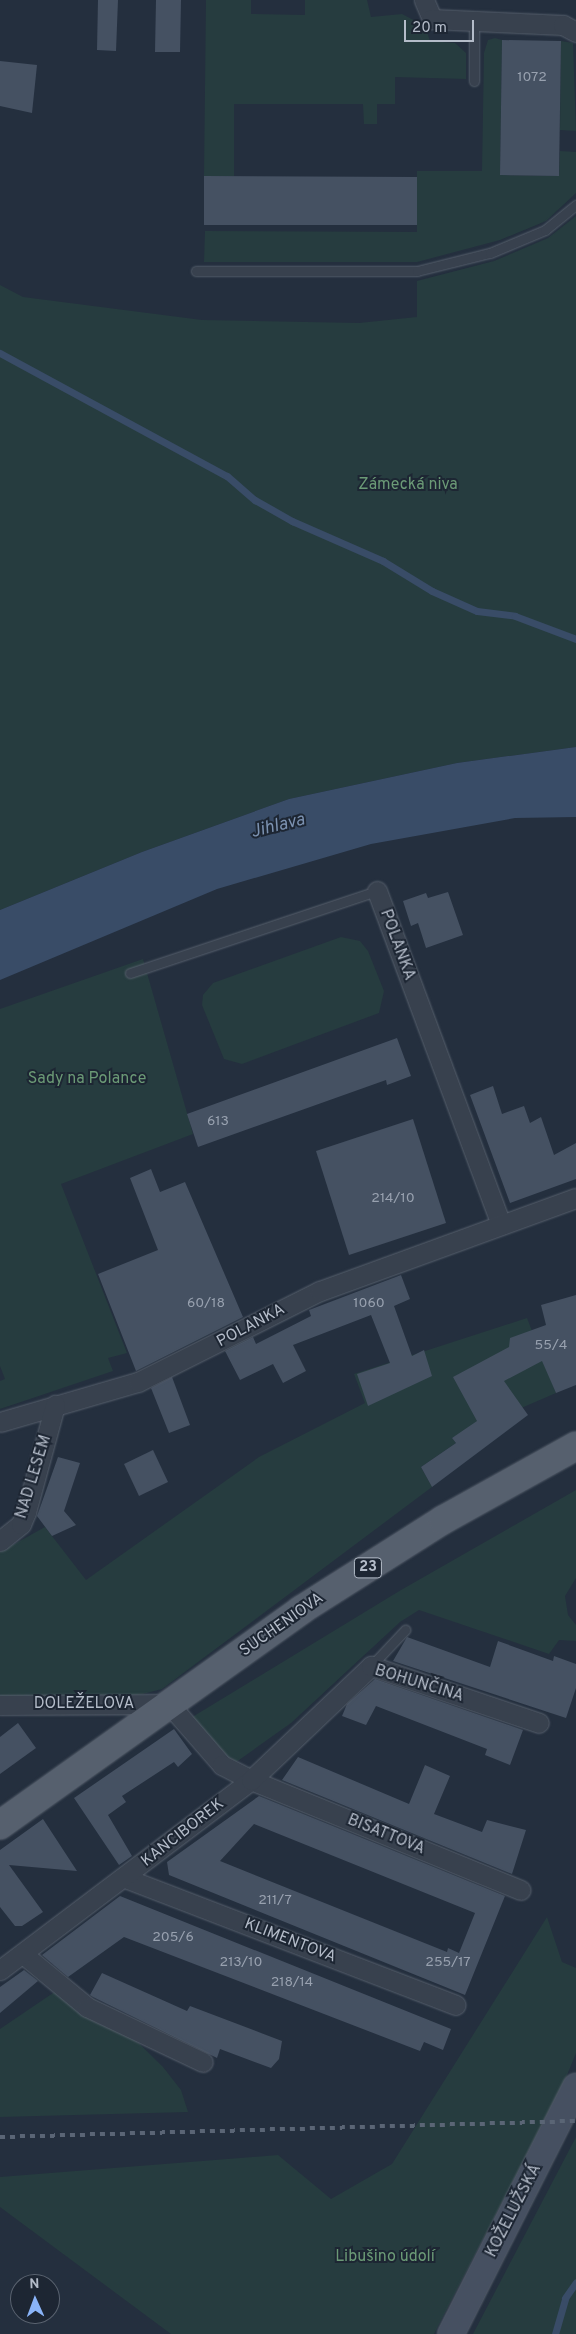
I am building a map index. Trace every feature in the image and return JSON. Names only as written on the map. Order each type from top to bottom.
[{"type":"main road","name":"SUCHENIOVA","points":[[0,1825],[301,1610],[434,1525],[576,1446]]},
{"type":"main road","name":"KOŽELUŽSKÁ","points":[[451,2334],[576,2087]]},
{"type":"street","points":[[424,0],[432,19],[474,24],[563,24],[576,32]]},
{"type":"street","name":"POLANKA","points":[[377,891],[501,1224]]},
{"type":"street","name":"POLANKA","points":[[0,1422],[138,1382],[320,1291],[576,1198]]},
{"type":"street","name":"NAD LESEM","points":[[0,1541],[21,1524],[26,1512],[55,1405]]},
{"type":"street","name":"BOHUNČINA","points":[[251,1780],[371,1666],[539,1723]]},
{"type":"street","points":[[169,1704],[222,1765],[251,1780]]},
{"type":"street","points":[[169,1704],[232,1794]]},
{"type":"street","name":"DOLEŽELOVA","points":[[0,1705],[169,1704]]},
{"type":"street","name":"KANCIBOREK","points":[[0,1970],[125,1878],[251,1780]]},
{"type":"street","name":"BISATTOVA","points":[[251,1780],[520,1890]]},
{"type":"street","name":"KLIMENTOVA","points":[[125,1878],[455,2005]]},
{"type":"street","points":[[23,1954],[87,2007],[203,2062]]},
{"type":"lane","points":[[474,24],[474,81]]},
{"type":"lane","points":[[196,272],[417,271],[490,253],[517,242],[545,230],[576,205]]},
{"type":"lane","points":[[130,973],[377,891]]},
{"type":"lane","points":[[371,1666],[405,1630]]},
{"type":"green space","points":[[206,0],[251,0],[251,14],[305,15],[305,0],[367,0],[371,17],[402,14],[425,26],[430,41],[455,43],[466,53],[466,79],[395,77],[395,104],[377,104],[377,124],[364,124],[363,104],[234,104],[234,176],[204,176]]},
{"type":"green space","points":[[495,38],[502,40],[500,175],[559,176],[560,151],[576,152],[576,193],[546,221],[500,240],[417,262],[204,262],[205,231],[417,232],[417,171],[482,171],[484,53],[488,40]]},
{"type":"green space","points":[[561,41],[573,43],[576,131],[560,130]]},
{"type":"green space","name":"Zámecká niva","points":[[576,216],[576,747],[457,763],[289,799],[142,852],[0,910],[0,285],[23,297],[202,320],[359,323],[417,317],[417,281],[494,261],[548,238]]},
{"type":"green space","points":[[341,937],[360,941],[368,951],[384,991],[379,1013],[242,1064],[224,1059],[202,1005],[203,995],[213,983]]},
{"type":"green space","name":"Sady na Polance","points":[[143,959],[193,1134],[61,1184],[127,1353],[108,1358],[113,1371],[0,1409],[0,1381],[5,1379],[0,1366],[0,1009]]},
{"type":"green space","points":[[527,1318],[556,1393],[452,1438],[456,1443],[421,1467],[432,1487],[162,1689],[139,1695],[0,1697],[0,1552],[45,1527],[86,1580],[259,1457],[365,1403],[354,1374]]},
{"type":"green space","points":[[576,1490],[576,1578],[565,1596],[568,1615],[576,1625],[576,1641],[559,1640],[549,1654],[419,1610],[400,1622],[291,1723],[225,1770],[189,1719],[401,1590]]},
{"type":"green space","name":"Libušino údolí","points":[[547,1917],[562,1962],[576,1968],[576,2053],[565,2080],[434,2334],[171,2334],[0,2207],[0,2177],[278,2155],[331,2199],[392,2164]]},
{"type":"green space","points":[[56,1991],[103,2008],[163,2067],[181,2090],[188,2112],[0,2117],[0,2029]]},
{"type":"green space","points":[[576,2137],[576,2334],[473,2334],[542,2202]]},
{"type":"water","name":"Jihlava","points":[[576,747],[576,817],[515,818],[371,844],[217,889],[0,980],[0,910],[142,852],[289,799],[457,763]]},
{"type":"building","points":[[98,0],[118,0],[116,51],[97,50]]},
{"type":"building","points":[[156,0],[181,0],[180,52],[155,52]]},
{"type":"building","points":[[502,40],[561,41],[559,176],[500,175]]},
{"type":"building","points":[[0,61],[37,65],[32,113],[0,106]]},
{"type":"building","points":[[204,176],[417,177],[417,225],[204,225]]},
{"type":"building","points":[[448,892],[463,935],[426,948],[418,923],[411,926],[403,901],[426,893],[428,898]]},
{"type":"building","points":[[397,1038],[411,1076],[387,1085],[386,1080],[198,1147],[187,1114]]},
{"type":"building","points":[[493,1086],[502,1114],[524,1106],[530,1123],[541,1117],[554,1155],[576,1143],[576,1179],[510,1203],[470,1095]]},
{"type":"building","points":[[413,1119],[446,1223],[349,1255],[316,1151]]},
{"type":"building","points":[[151,1169],[160,1192],[185,1182],[243,1317],[136,1371],[98,1274],[158,1250],[130,1178]]},
{"type":"building","points":[[401,1275],[410,1299],[394,1306],[412,1356],[424,1350],[432,1376],[368,1406],[357,1374],[390,1363],[371,1315],[293,1345],[306,1371],[283,1383],[273,1364],[240,1380],[225,1351],[253,1337],[256,1344],[311,1316],[309,1310]]},
{"type":"building","points":[[576,1295],[576,1385],[556,1393],[542,1361],[504,1381],[528,1415],[432,1487],[421,1467],[456,1443],[452,1438],[477,1421],[453,1377],[509,1347],[510,1338],[546,1325],[541,1305]]},
{"type":"building","points":[[172,1377],[190,1425],[169,1433],[151,1388]]},
{"type":"building","points":[[153,1450],[168,1482],[139,1496],[124,1464]]},
{"type":"building","points":[[58,1457],[80,1463],[64,1511],[76,1525],[52,1536],[37,1516]]},
{"type":"building","points":[[407,1637],[490,1667],[498,1641],[553,1661],[554,1656],[576,1664],[576,1688],[566,1718],[393,1661]]},
{"type":"building","points":[[375,1679],[523,1730],[510,1765],[485,1755],[487,1749],[376,1706],[366,1725],[342,1716],[347,1704]]},
{"type":"building","points":[[18,1723],[36,1748],[0,1774],[0,1737]]},
{"type":"building","points":[[174,1729],[192,1754],[178,1767],[174,1762],[122,1796],[126,1802],[108,1815],[132,1856],[119,1865],[74,1798]]},
{"type":"building","points":[[298,1757],[409,1804],[425,1765],[450,1776],[434,1814],[482,1832],[487,1820],[526,1830],[512,1874],[282,1780]]},
{"type":"building","points":[[259,1796],[505,1896],[465,1995],[169,1875],[167,1862]],"holes":[[[254,1824],[475,1913],[459,1953],[448,1948],[447,1952],[220,1861]]]},
{"type":"building","points":[[43,1819],[77,1871],[9,1865],[43,1912],[22,1926],[15,1926],[0,1907],[0,1850]]},
{"type":"building","points":[[120,1896],[451,2029],[443,2050],[424,2042],[420,2051],[124,1937],[68,1977],[42,1955]]},
{"type":"building","points":[[24,1970],[38,1981],[0,2013],[0,1987]]},
{"type":"building","points":[[102,1973],[187,2011],[190,2006],[282,2041],[279,2059],[271,2068],[220,2049],[217,2058],[90,1995]]},
{"type":"waterway","points":[[0,353],[227,476],[255,500],[292,521],[383,561],[432,591],[477,611],[515,616],[576,639]]},
{"type":"waterway","points":[[555,2334],[565,2298],[576,2282]]},
{"type":"railway","points":[[0,2137],[576,2121]]}]
